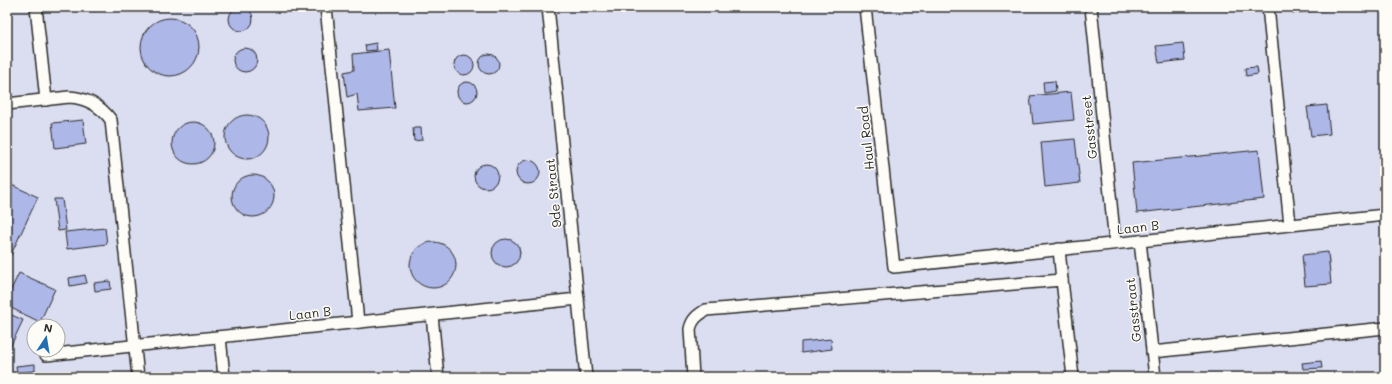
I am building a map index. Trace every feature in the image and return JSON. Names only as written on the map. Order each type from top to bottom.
[{"type":"lane","points":[[36,7],[46,100]]},
{"type":"lane","points":[[326,7],[358,322]]},
{"type":"lane","name":"9de Straat","points":[[548,7],[586,377]]},
{"type":"lane","name":"Haul Road","points":[[865,7],[894,266]]},
{"type":"lane","name":"Gasstreet","points":[[1091,7],[1115,243]]},
{"type":"lane","points":[[1268,7],[1290,225]]},
{"type":"lane","points":[[7,104],[79,97],[98,105],[106,112],[111,120],[138,377]]},
{"type":"lane","name":"Laan B","points":[[894,266],[1385,215]]},
{"type":"lane","name":"Gasstraat","points":[[1140,241],[1155,377]]},
{"type":"lane","points":[[1059,249],[1073,377]]},
{"type":"lane","points":[[692,377],[691,323],[699,314],[706,310],[1062,280]]},
{"type":"lane","name":"Laan B","points":[[66,352],[578,299]]},
{"type":"lane","points":[[432,315],[438,377]]},
{"type":"lane","points":[[1152,352],[1385,328]]},
{"type":"lane","points":[[220,337],[224,377]]},
{"type":"shaded area","points":[[7,7],[1385,7],[1385,377],[7,377]]},
{"type":"building","points":[[241,7],[249,11],[253,19],[249,27],[241,31],[233,27],[229,19],[233,11]]},
{"type":"building","points":[[885,7],[916,7],[917,8],[885,10]]},
{"type":"building","points":[[1281,7],[1326,7],[1326,10],[1293,13],[1293,10],[1282,11]]},
{"type":"building","points":[[170,18],[181,20],[194,31],[197,36],[199,47],[197,58],[186,71],[181,74],[170,76],[159,74],[146,63],[143,58],[141,47],[143,36],[154,23],[159,20]]},
{"type":"building","points":[[376,43],[377,50],[366,51],[365,45]]},
{"type":"building","points":[[1183,43],[1185,60],[1159,63],[1156,46]]},
{"type":"building","points":[[245,48],[253,52],[257,60],[253,68],[245,72],[237,68],[233,60],[237,52]]},
{"type":"building","points":[[389,50],[395,108],[359,111],[357,94],[347,97],[344,72],[354,70],[353,54]]},
{"type":"building","points":[[489,54],[496,57],[499,64],[496,71],[489,74],[482,71],[479,64],[482,57]]},
{"type":"building","points":[[464,55],[471,58],[474,65],[471,72],[464,75],[457,72],[454,65],[457,58]]},
{"type":"building","points":[[1257,67],[1258,74],[1246,76],[1245,68]]},
{"type":"building","points":[[1055,81],[1056,91],[1044,93],[1043,82]]},
{"type":"building","points":[[467,82],[474,85],[477,92],[474,99],[467,102],[460,99],[457,92],[460,85]]},
{"type":"building","points":[[1071,92],[1074,120],[1033,124],[1030,96]]},
{"type":"building","points":[[1327,105],[1330,134],[1311,136],[1307,107]]},
{"type":"building","points":[[247,115],[259,119],[265,125],[269,137],[265,149],[259,155],[247,159],[235,155],[229,149],[225,137],[229,125],[235,119]]},
{"type":"building","points":[[83,120],[86,144],[55,148],[52,123]]},
{"type":"building","points":[[189,122],[197,122],[205,125],[211,131],[214,143],[211,155],[205,161],[197,164],[189,164],[181,161],[175,155],[172,147],[172,139],[175,131],[181,125]]},
{"type":"building","points":[[413,128],[421,128],[422,140],[414,141]]},
{"type":"building","points":[[1075,139],[1080,183],[1045,187],[1041,142]]},
{"type":"building","points":[[1259,150],[1264,199],[1137,213],[1132,163]]},
{"type":"building","points":[[528,160],[536,164],[540,172],[536,180],[528,184],[520,180],[516,172],[520,164]]},
{"type":"building","points":[[486,164],[494,168],[498,176],[494,184],[486,188],[478,184],[474,176],[478,168]]},
{"type":"building","points":[[249,175],[257,175],[265,178],[271,184],[274,196],[271,208],[265,214],[257,217],[249,217],[241,214],[235,208],[232,200],[232,192],[235,184],[241,178]]},
{"type":"building","points":[[7,183],[38,197],[7,263]]},
{"type":"building","points":[[54,199],[62,199],[66,230],[58,231]]},
{"type":"building","points":[[105,228],[107,244],[67,249],[65,232]]},
{"type":"building","points":[[506,239],[516,243],[520,253],[516,263],[506,267],[496,263],[492,253],[496,243]]},
{"type":"building","points":[[433,242],[446,246],[452,252],[456,265],[452,278],[446,284],[433,288],[420,284],[414,278],[410,265],[414,252],[420,246]]},
{"type":"building","points":[[1328,252],[1331,284],[1305,286],[1302,255]]},
{"type":"building","points":[[19,273],[55,289],[42,318],[32,318],[7,306],[7,298]]},
{"type":"building","points":[[85,275],[87,283],[70,286],[69,278]]},
{"type":"building","points":[[110,281],[111,289],[95,291],[94,283]]},
{"type":"building","points":[[7,313],[23,320],[7,354]]},
{"type":"building","points":[[831,339],[832,349],[801,353],[801,342]]},
{"type":"building","points":[[1321,361],[1322,368],[1303,369],[1302,363]]},
{"type":"building","points":[[35,364],[35,371],[17,373],[16,366]]}]
